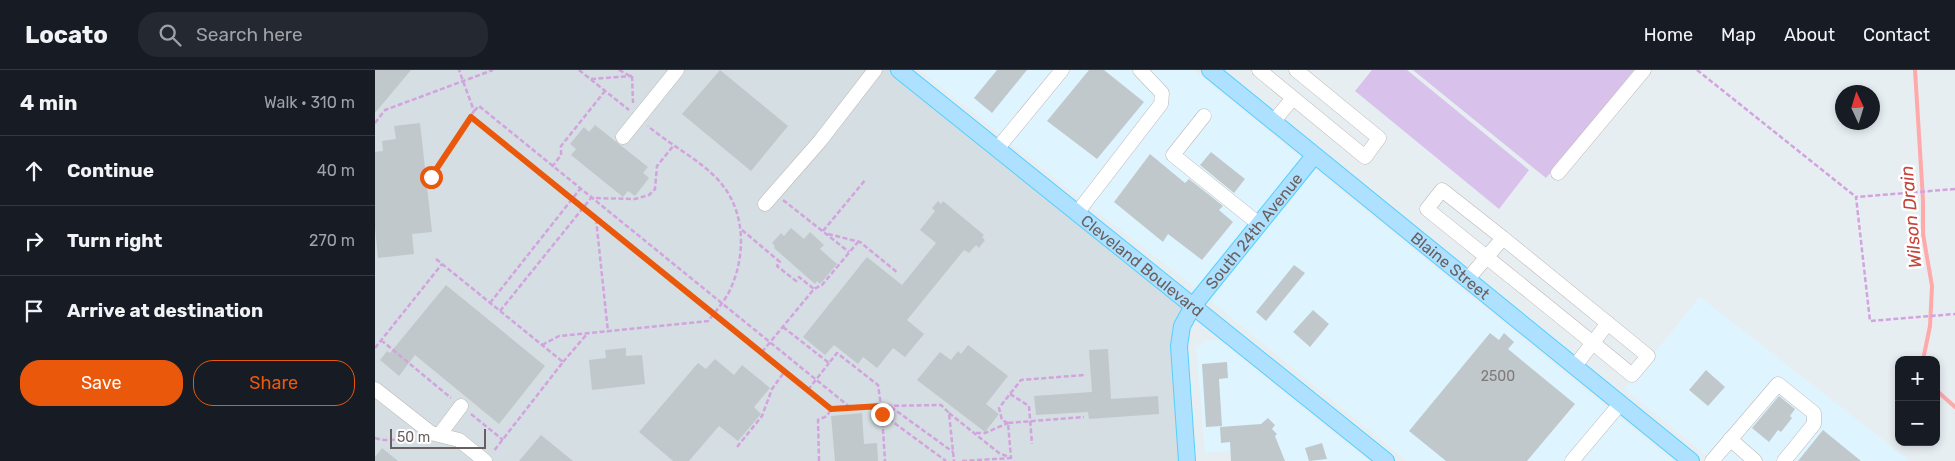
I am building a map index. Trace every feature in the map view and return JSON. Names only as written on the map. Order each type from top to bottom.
[{"type":"main road","name":"Cleveland Boulevard","points":[[899,70],[1193,306],[1379,459]]},
{"type":"main road","name":"Blaine Street","points":[[1210,70],[1691,461]]},
{"type":"main road","name":"South 24th Avenue","points":[[1187,461],[1179,346],[1182,326],[1193,306],[1314,156]]},
{"type":"street","points":[[623,137],[677,70]]},
{"type":"street","points":[[770,199],[875,70]]},
{"type":"street","points":[[997,149],[1062,70]]},
{"type":"street","points":[[1077,213],[1161,104],[1162,93],[1140,70]]},
{"type":"street","points":[[1259,70],[1365,157],[1379,138],[1296,70]]},
{"type":"street","points":[[1558,173],[1644,70]]},
{"type":"street","points":[[1273,122],[1293,98]]},
{"type":"street","points":[[1204,116],[1173,155],[1259,224]]},
{"type":"street","points":[[1442,190],[1503,238],[1648,356],[1632,375],[1427,209],[1442,190]]},
{"type":"street","points":[[1467,280],[1503,238]]},
{"type":"street","points":[[1575,366],[1608,323]]},
{"type":"street","points":[[1712,461],[1778,384],[1814,414],[1814,424],[1784,461]]},
{"type":"street","points":[[375,389],[431,433],[459,440],[488,457]]},
{"type":"street","points":[[1572,461],[1621,404]]},
{"type":"street","points":[[440,434],[461,406]]},
{"type":"street","points":[[1730,439],[1755,461]]},
{"type":"path","points":[[459,70],[475,111]]},
{"type":"path","points":[[375,123],[385,110],[493,70]]},
{"type":"path","points":[[579,70],[634,115],[632,76]]},
{"type":"path","points":[[619,70],[632,76]]},
{"type":"path","points":[[1697,70],[1856,197],[1955,189]]},
{"type":"path","points":[[591,79],[632,76]]},
{"type":"path","points":[[553,167],[561,155],[561,146],[605,91]]},
{"type":"path","points":[[431,177],[479,106],[851,408]]},
{"type":"path","points":[[471,117],[831,409],[881,406],[941,406],[999,453],[1012,460]]},
{"type":"path","points":[[542,345],[559,336],[708,321],[730,291],[741,248],[742,230],[730,196],[720,181],[638,118]]},
{"type":"path","points":[[591,198],[635,199],[649,196],[655,189],[657,166],[675,145]]},
{"type":"path","points":[[823,231],[865,179]]},
{"type":"path","points":[[490,303],[580,189]]},
{"type":"path","points":[[1856,197],[1870,321],[1955,314]]},
{"type":"path","points":[[500,311],[591,198]]},
{"type":"path","points":[[770,199],[823,231],[849,252]]},
{"type":"path","points":[[596,219],[608,332]]},
{"type":"path","points":[[742,230],[781,262],[777,266],[783,271],[796,281],[799,277],[814,289]]},
{"type":"path","points":[[827,234],[858,242],[898,273]]},
{"type":"path","points":[[762,352],[814,289],[822,285],[858,242]]},
{"type":"path","points":[[436,259],[563,362]]},
{"type":"path","points":[[375,348],[442,264]]},
{"type":"path","points":[[783,327],[829,363]]},
{"type":"path","points":[[488,457],[587,334]]},
{"type":"path","points":[[381,340],[503,440]]},
{"type":"path","points":[[808,390],[837,353],[878,385],[885,461]]},
{"type":"path","points":[[737,447],[762,416],[772,389],[785,371]]},
{"type":"path","points":[[1008,423],[1002,420],[999,408],[1021,380],[1083,375]]},
{"type":"path","points":[[1010,394],[1029,406],[1032,444]]},
{"type":"path","points":[[890,406],[953,452]]},
{"type":"path","points":[[819,461],[818,420],[827,416],[831,409]]},
{"type":"path","points":[[949,413],[954,461]]},
{"type":"path","points":[[882,414],[946,461]]},
{"type":"path","points":[[975,434],[985,433],[1008,423],[1084,417]]},
{"type":"path","points":[[1008,423],[1012,460]]},
{"type":"path","points":[[375,438],[384,441]]},
{"type":"path","points":[[962,461],[1012,460]]},
{"type":"shaded area","points":[[375,70],[899,70],[1193,306],[1182,326],[1187,461],[375,461]]},
{"type":"shaded area","points":[[920,70],[1193,70],[1673,461],[1407,461],[1184,279]]},
{"type":"shaded area","points":[[1372,70],[1407,70],[1529,170],[1499,209],[1355,91]]},
{"type":"shaded area","points":[[1413,70],[1634,70],[1546,178]]},
{"type":"shaded area","points":[[1700,297],[1910,461],[1713,461],[1625,389]]},
{"type":"shaded area","points":[[1208,339],[1221,342],[1369,461],[1260,461],[1259,448],[1205,453],[1196,347]]},
{"type":"building","points":[[375,70],[411,70],[375,113]]},
{"type":"building","points":[[720,70],[788,126],[751,171],[682,114]]},
{"type":"building","points":[[997,70],[1027,70],[992,113],[974,98]]},
{"type":"building","points":[[1089,70],[1104,70],[1144,102],[1097,159],[1047,121]]},
{"type":"building","points":[[420,123],[432,232],[412,234],[414,254],[378,258],[375,228],[375,152],[383,151],[382,141],[396,139],[394,126]]},
{"type":"building","points":[[595,125],[648,167],[643,173],[649,178],[635,196],[628,191],[623,197],[571,155],[576,149],[570,144],[584,127],[589,132]]},
{"type":"building","points":[[1211,152],[1245,179],[1234,193],[1200,165]]},
{"type":"building","points":[[1150,154],[1185,183],[1189,179],[1223,206],[1219,210],[1233,222],[1202,260],[1168,234],[1163,242],[1114,202]]},
{"type":"building","points":[[938,201],[941,204],[943,201],[984,235],[982,237],[985,240],[979,248],[976,245],[969,253],[964,250],[907,320],[924,334],[905,357],[893,348],[877,368],[863,357],[858,364],[834,345],[825,355],[803,337],[867,257],[902,285],[936,243],[920,230],[935,211],[932,208]]},
{"type":"building","points":[[791,228],[804,239],[810,232],[824,245],[820,249],[837,264],[820,284],[817,281],[815,284],[774,248],[775,246],[772,243],[781,233],[784,236]]},
{"type":"building","points":[[1294,265],[1305,273],[1266,321],[1256,312]]},
{"type":"building","points":[[446,285],[545,366],[499,424],[415,355],[399,376],[380,360],[387,351],[390,353]]},
{"type":"building","points":[[1313,310],[1329,324],[1310,347],[1293,332]]},
{"type":"building","points":[[1490,333],[1499,340],[1504,333],[1514,342],[1508,349],[1575,404],[1527,461],[1446,461],[1409,431]]},
{"type":"building","points":[[968,345],[1008,376],[986,404],[999,414],[985,432],[917,380],[940,352],[951,360],[958,351],[961,354]]},
{"type":"building","points":[[626,348],[626,356],[642,355],[645,384],[592,390],[589,360],[606,358],[605,350]]},
{"type":"building","points":[[1108,349],[1111,399],[1158,396],[1159,414],[1089,419],[1088,412],[1036,415],[1034,396],[1092,392],[1089,350]]},
{"type":"building","points":[[715,359],[734,375],[742,365],[770,388],[754,407],[761,414],[738,441],[719,426],[689,461],[673,461],[639,432],[698,363],[706,369]]},
{"type":"building","points":[[1227,362],[1228,378],[1219,379],[1222,426],[1206,427],[1202,364]]},
{"type":"building","points":[[1706,370],[1725,387],[1708,406],[1689,390]]},
{"type":"building","points":[[1779,396],[1795,409],[1790,416],[1792,418],[1781,432],[1778,430],[1769,442],[1752,428]]},
{"type":"building","points":[[862,413],[864,444],[877,443],[878,461],[835,461],[831,416]]},
{"type":"building","points":[[1268,418],[1275,425],[1272,429],[1277,434],[1275,436],[1285,461],[1231,461],[1230,442],[1221,443],[1220,427],[1261,424]]},
{"type":"building","points":[[1823,430],[1861,461],[1798,461]]},
{"type":"building","points":[[541,435],[573,461],[519,461]]},
{"type":"building","points":[[1322,443],[1327,459],[1309,461],[1305,448]]},
{"type":"building","points":[[382,448],[398,461],[375,461],[375,457]]},
{"type":"waterway","name":"Wilson Drain","points":[[1915,70],[1923,200],[1923,234],[1932,286],[1930,326],[1924,356]]},
{"type":"waterway","name":"Wilson Drain","points":[[1940,394],[1955,407]]},
{"type":"route","points":[[431,177],[471,117],[831,409],[881,406],[882,414]]}]
